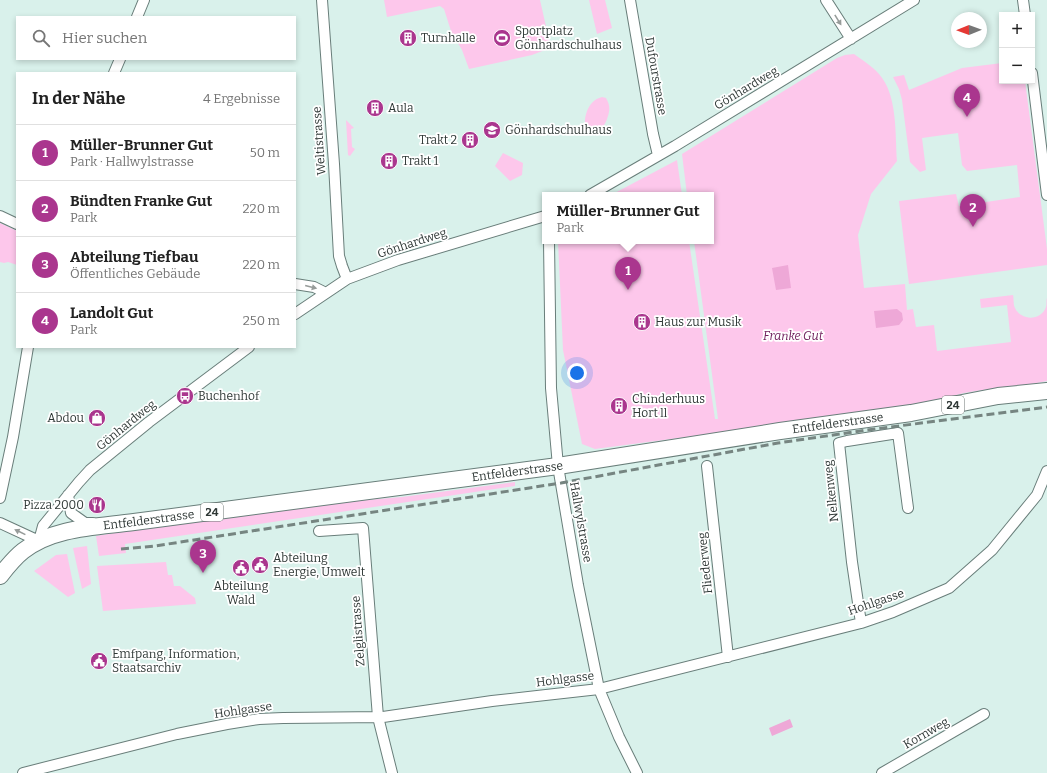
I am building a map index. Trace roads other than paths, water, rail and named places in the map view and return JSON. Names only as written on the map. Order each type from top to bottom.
[{"type":"main road","name":"Entfelderstrasse","points":[[0,576],[23,550],[39,541],[65,532],[558,466],[780,431],[912,413],[998,396],[1047,391]]},
{"type":"street","points":[[137,16],[144,0]]},
{"type":"street","name":"Weltistrasse","points":[[322,0],[339,256],[347,279]]},
{"type":"street","name":"Dufourstrasse","points":[[630,0],[658,155]]},
{"type":"street","points":[[826,0],[851,39]]},
{"type":"street","name":"Gönhardweg","points":[[595,192],[758,96],[914,0]]},
{"type":"street","points":[[1023,0],[1025,12]]},
{"type":"street","points":[[114,72],[120,60]]},
{"type":"street","points":[[1033,84],[1047,195]]},
{"type":"street","points":[[0,216],[16,224]]},
{"type":"street","name":"Gönhardweg","points":[[296,313],[347,279],[398,260],[542,217]]},
{"type":"street","name":"Hallwylstrasse","points":[[549,244],[551,388],[558,466],[578,585],[599,689],[618,737],[637,773]]},
{"type":"street","points":[[296,284],[314,288],[326,293]]},
{"type":"street","points":[[0,498],[13,437],[28,348]]},
{"type":"street","name":"Gönhardweg","points":[[39,541],[43,526],[90,470],[149,422],[248,348]]},
{"type":"street","name":"Nelkenweg","points":[[861,623],[852,562],[839,443],[848,440],[898,433],[908,508]]},
{"type":"street","name":"Fliederweg","points":[[707,466],[728,657]]},
{"type":"street","name":"Hohlgasse","points":[[23,773],[177,734],[259,719],[378,717],[599,689],[861,623],[893,612],[948,588],[992,550],[1037,495],[1047,471]]},
{"type":"street","points":[[68,495],[71,513],[85,523],[104,522],[112,525]]},
{"type":"street","points":[[0,523],[39,541]]},
{"type":"street","name":"Zelglistrasse","points":[[320,531],[362,528],[378,717],[392,773]]},
{"type":"street","name":"Kornweg","points":[[882,773],[984,714]]},
{"type":"railway","points":[[121,549],[155,546],[561,483],[778,443],[1047,407]]},
{"type":"place","name":"Turnhalle","points":[[408,38]]},
{"type":"place","name":"Sportplatz Gönhardschulhaus","points":[[502,38]]},
{"type":"place","name":"Aula","points":[[375,108]]},
{"type":"place","name":"Landolt Gut","points":[[967,117]]},
{"type":"place","name":"Gönhardschulhaus","points":[[492,130]]},
{"type":"place","name":"Trakt 2","points":[[470,140]]},
{"type":"place","name":"Trakt 1","points":[[389,161]]},
{"type":"place","name":"Bündten Franke Gut","points":[[973,227]]},
{"type":"place","name":"Müller-Brunner Gut","points":[[628,290]]},
{"type":"place","name":"Haus zur Musik","points":[[642,322]]},
{"type":"place","name":"Buchenhof","points":[[185,396]]},
{"type":"place","name":"Chinderhuus Hort ll","points":[[619,406]]},
{"type":"place","name":"Abdou","points":[[97,418]]},
{"type":"place","name":"Pizza 2000","points":[[97,505]]},
{"type":"place","name":"Abteilung Energie, Umwelt","points":[[260,565]]},
{"type":"place","name":"Abteilung Wald","points":[[241,568]]},
{"type":"place","name":"Abteilung Tiefbau","points":[[203,573]]},
{"type":"place","name":"Emfpang, Information, Staatsarchiv","points":[[99,661]]},
{"type":"park label","name":"Franke Gut","points":[[793,336]]}]
